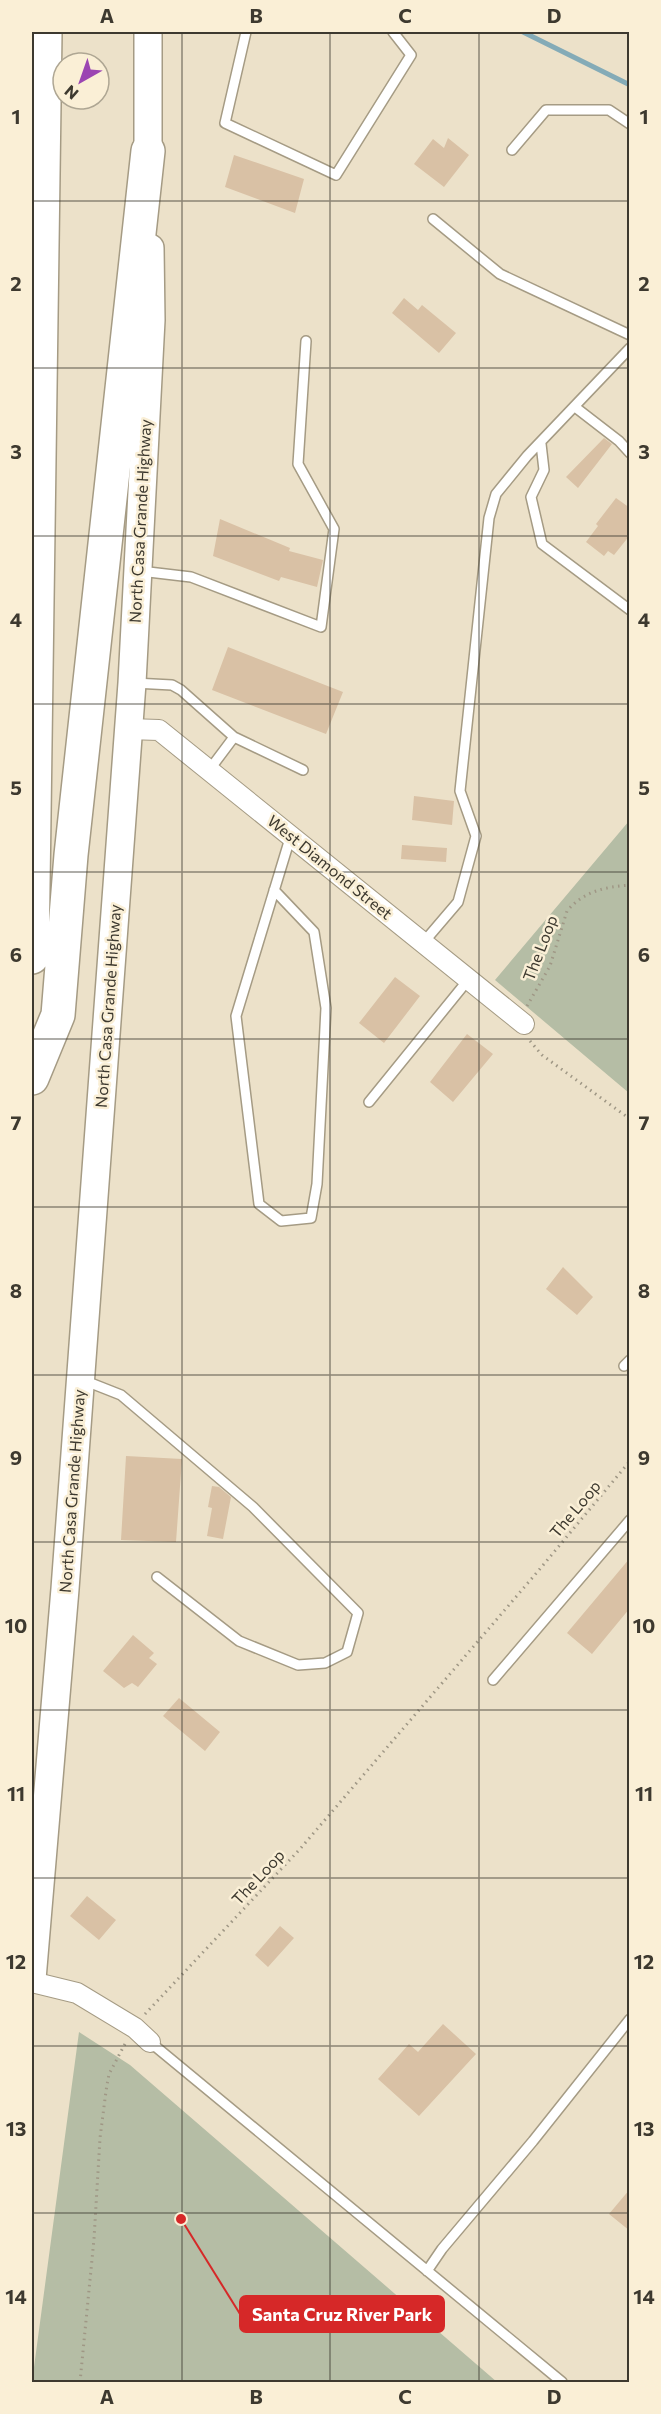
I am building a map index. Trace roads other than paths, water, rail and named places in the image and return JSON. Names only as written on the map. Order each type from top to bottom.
[{"type":"highway","points":[[32,957],[45,32]]},
{"type":"highway","points":[[32,1078],[58,1015],[70,855],[148,151]]},
{"type":"main road","name":"North Casa Grande Highway","points":[[32,1981],[65,1589],[132,683],[151,320],[148,32]]},
{"type":"street","name":"West Diamond Street","points":[[128,729],[159,730],[524,1024]]},
{"type":"street","points":[[32,1981],[77,1993],[135,2028],[150,2042]]},
{"type":"lane","points":[[246,32],[225,123],[336,175],[411,55],[393,32]]},
{"type":"lane","points":[[512,150],[546,110],[609,110],[630,124]]},
{"type":"lane","points":[[433,219],[500,274],[630,335]]},
{"type":"lane","points":[[138,570],[191,577],[321,627],[334,529],[298,464],[306,341]]},
{"type":"lane","points":[[423,943],[458,902],[476,836],[460,791],[489,518],[496,494],[527,456],[541,444],[630,348]]},
{"type":"lane","points":[[575,407],[619,441],[630,453]]},
{"type":"lane","points":[[541,444],[544,470],[531,496],[542,544],[630,610]]},
{"type":"lane","points":[[132,683],[171,685],[181,690],[234,737],[303,770]]},
{"type":"lane","points":[[210,769],[234,737]]},
{"type":"lane","points":[[274,890],[314,932],[326,1008],[317,1184],[311,1218],[281,1221],[259,1204],[236,1016],[274,890],[291,835]]},
{"type":"lane","points":[[369,1102],[468,980]]},
{"type":"lane","points":[[80,1379],[121,1395],[253,1507],[358,1613],[347,1652],[325,1663],[298,1665],[239,1641],[157,1577]]},
{"type":"lane","points":[[493,1680],[630,1520]]},
{"type":"lane","points":[[427,2271],[442,2249],[533,2142],[630,2019]]},
{"type":"lane","points":[[150,2042],[562,2382]]},
{"type":"waterway","points":[[523,32],[630,85]]},
{"type":"place","name":"Santa Cruz River Park","points":[[181,2219]]}]
